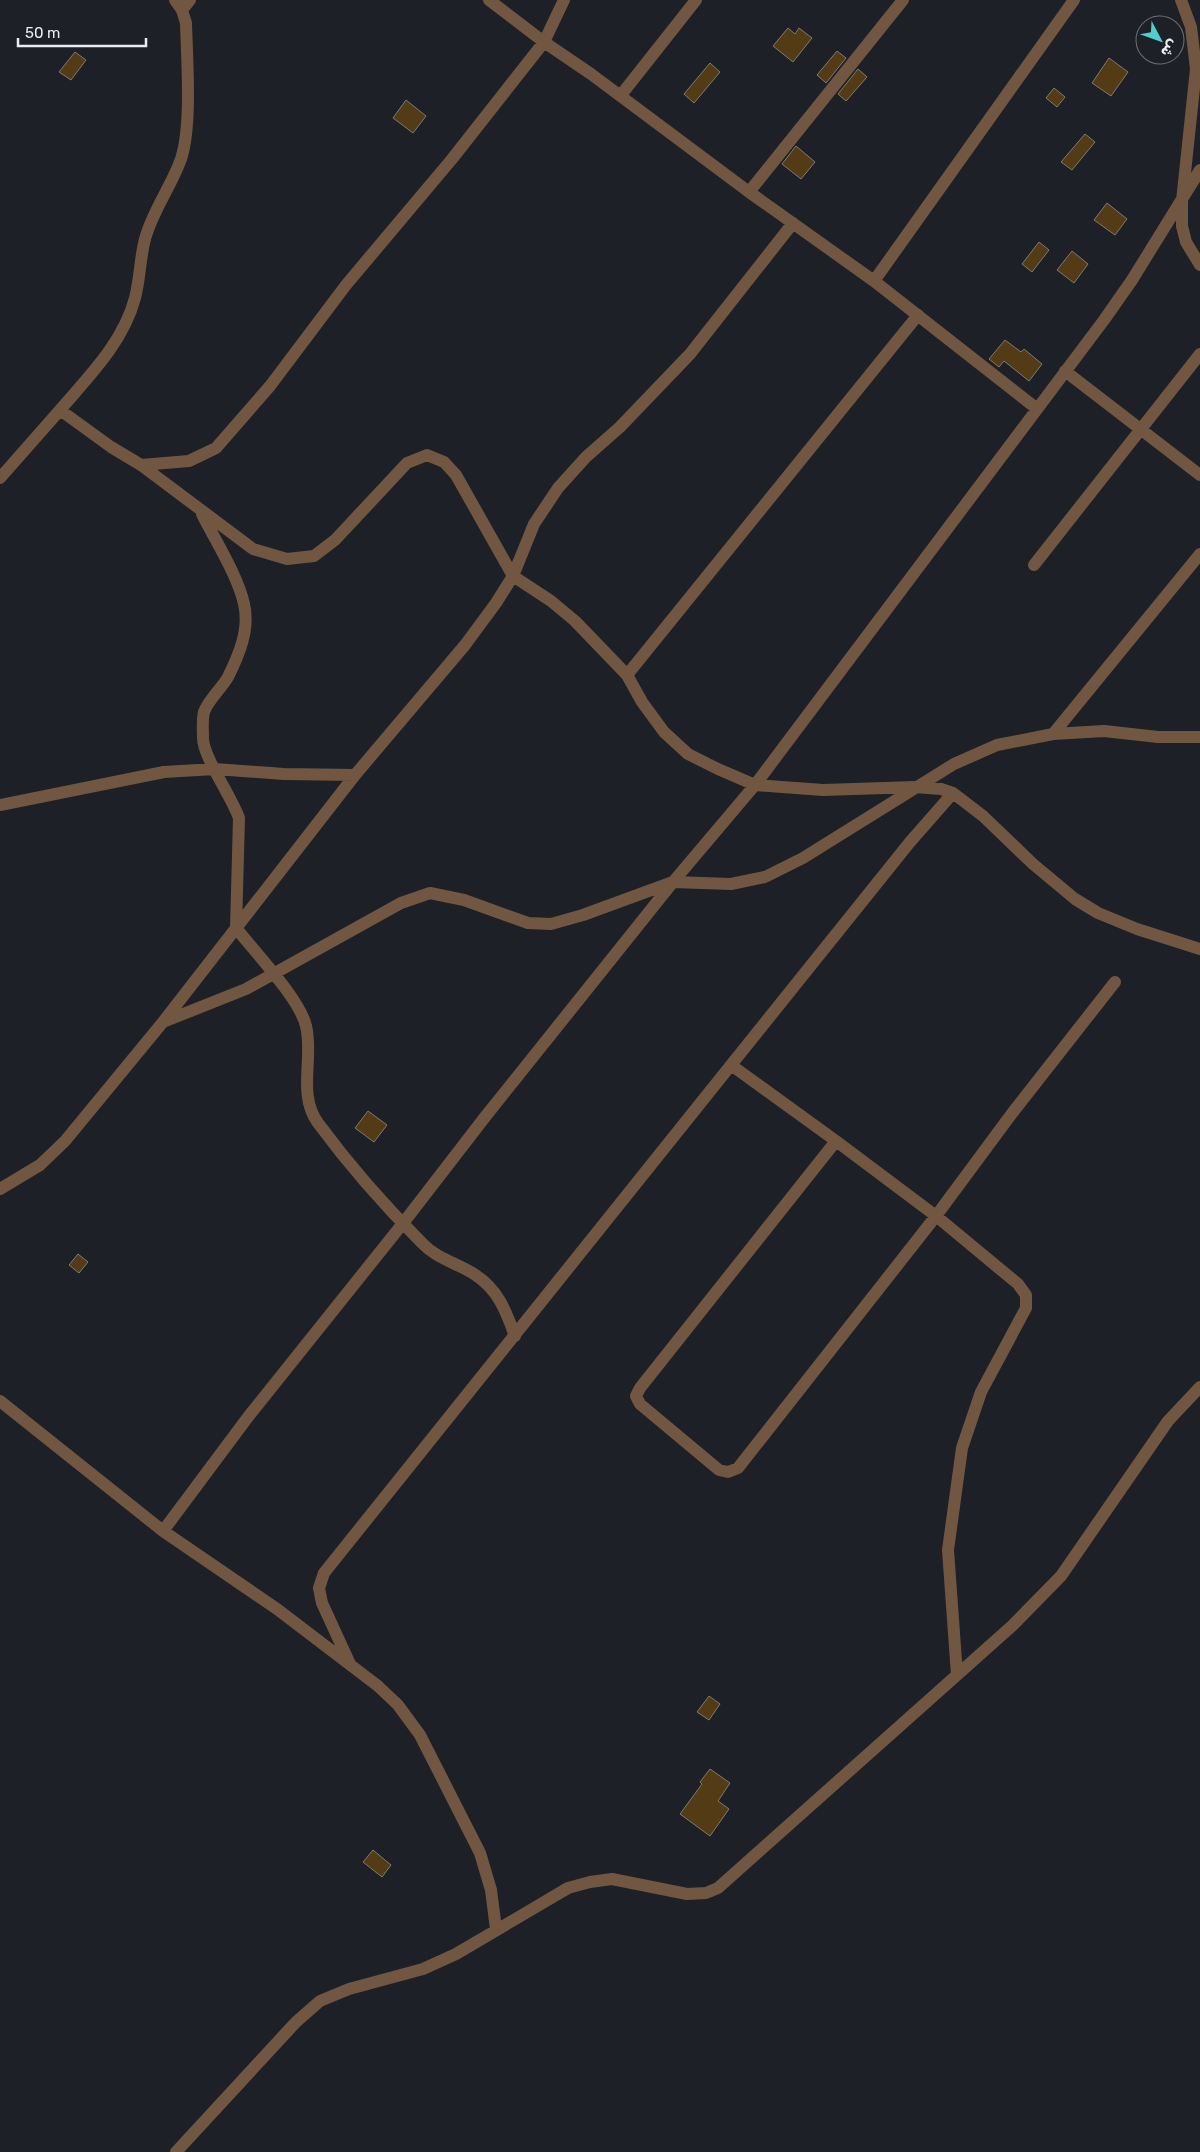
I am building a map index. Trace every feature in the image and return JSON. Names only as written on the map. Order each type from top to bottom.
[{"type":"street","points":[[489,0],[544,42],[621,95],[749,192],[874,281],[1036,408]]},
{"type":"street","points":[[142,465],[189,460],[216,448],[270,386],[346,285],[452,159],[544,42],[564,0]]},
{"type":"street","points":[[621,95],[696,0]]},
{"type":"street","points":[[749,192],[903,0]]},
{"type":"street","points":[[874,281],[1074,0]]},
{"type":"street","points":[[1181,0],[1191,27],[1196,69],[1182,201],[1182,226],[1186,242],[1200,265]]},
{"type":"street","points":[[0,478],[110,352],[129,319],[136,297],[145,239],[155,212],[181,157],[186,130],[186,23],[182,3]]},
{"type":"street","points":[[163,1531],[248,1417],[404,1222],[485,1117],[674,882],[755,785],[1132,280],[1200,170]]},
{"type":"street","points":[[0,1189],[40,1165],[65,1141],[163,1022],[355,775],[464,645],[496,603],[512,576],[534,524],[558,488],[586,457],[620,427],[690,354],[793,223]]},
{"type":"street","points":[[626,675],[918,315]]},
{"type":"street","points":[[1034,565],[1200,354]]},
{"type":"street","points":[[1065,371],[1200,475]]},
{"type":"street","points":[[60,410],[111,447],[142,465],[200,511],[253,549],[287,560],[314,556],[334,540],[406,463],[427,455],[444,462],[456,474],[512,576],[552,601],[574,622],[626,675],[642,702],[664,732],[688,754],[755,785],[823,790],[915,787],[941,789],[953,793],[983,816],[1033,864],[1075,899],[1098,913],[1137,929],[1200,950]]},
{"type":"street","points":[[200,511],[236,580],[244,604],[245,630],[237,659],[225,681],[204,710],[203,741],[215,770],[234,802],[239,818],[236,928],[300,1008],[307,1026],[307,1089],[309,1106],[316,1121],[357,1172],[423,1244],[437,1256],[474,1274],[493,1289],[505,1307],[515,1336]]},
{"type":"street","points":[[1053,734],[1200,554]]},
{"type":"street","points":[[163,1022],[246,990],[401,903],[430,892],[464,900],[528,923],[551,924],[583,915],[674,882],[732,884],[765,877],[803,858],[954,764],[997,745],[1053,734],[1104,731],[1158,738],[1200,737]]},
{"type":"street","points":[[0,805],[164,772],[215,770],[284,774],[355,775]]},
{"type":"street","points":[[350,1664],[322,1603],[318,1588],[324,1573],[904,850],[953,793]]},
{"type":"street","points":[[836,1141],[640,1388],[636,1396],[640,1404],[719,1470],[728,1472],[738,1468],[936,1216],[1013,1112],[1115,982]]},
{"type":"street","points":[[731,1065],[936,1216],[1018,1284],[1026,1295],[1026,1308],[981,1392],[962,1448],[948,1550],[957,1675]]},
{"type":"street","points":[[176,2152],[296,2022],[320,2001],[349,1989],[423,1969],[456,1954],[568,1888],[612,1879],[687,1894],[706,1893],[718,1888],[1013,1625],[1060,1576],[1168,1421],[1200,1387]]},
{"type":"street","points":[[0,1401],[163,1531],[246,1586],[350,1664],[398,1705],[420,1735],[480,1853],[491,1890],[496,1929]]},
{"type":"building","points":[[788,28],[795,34],[799,28],[812,38],[793,62],[773,46]]},
{"type":"building","points":[[837,51],[846,58],[826,83],[817,75]]},
{"type":"building","points":[[75,52],[86,60],[71,80],[59,72]]},
{"type":"building","points":[[1109,58],[1128,72],[1111,96],[1092,83]]},
{"type":"building","points":[[710,63],[720,72],[694,103],[684,94]]},
{"type":"building","points":[[858,69],[867,77],[846,101],[838,94]]},
{"type":"building","points":[[1054,88],[1065,97],[1057,107],[1046,98]]},
{"type":"building","points":[[406,100],[426,116],[413,133],[393,118]]},
{"type":"building","points":[[1085,134],[1095,142],[1072,170],[1061,162]]},
{"type":"building","points":[[796,146],[815,162],[801,179],[782,164]]},
{"type":"building","points":[[1107,203],[1127,219],[1115,235],[1094,220]]},
{"type":"building","points":[[1039,242],[1049,250],[1032,272],[1022,264]]},
{"type":"building","points":[[1072,251],[1088,264],[1074,283],[1057,270]]},
{"type":"building","points":[[1005,340],[1021,352],[1024,349],[1042,364],[1029,381],[1004,361],[999,367],[989,359]]},
{"type":"building","points":[[368,1111],[387,1125],[374,1142],[355,1128]]},
{"type":"building","points":[[78,1254],[88,1262],[79,1273],[69,1265]]},
{"type":"building","points":[[709,1696],[720,1704],[709,1720],[697,1712]]},
{"type":"building","points":[[710,1769],[730,1783],[718,1801],[729,1809],[710,1836],[680,1814],[702,1784],[700,1782]]},
{"type":"building","points":[[373,1850],[391,1865],[382,1877],[363,1862]]}]
